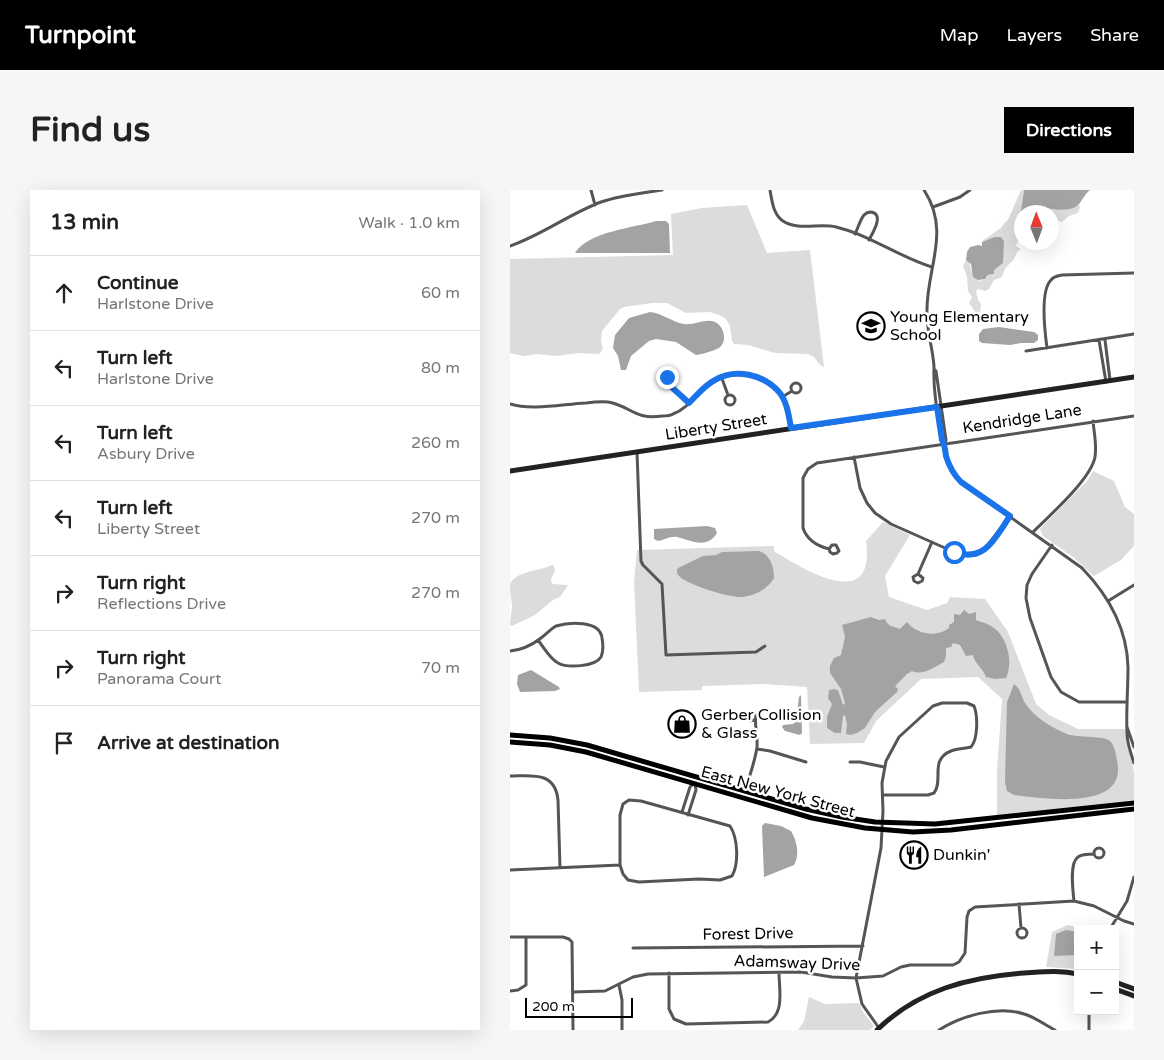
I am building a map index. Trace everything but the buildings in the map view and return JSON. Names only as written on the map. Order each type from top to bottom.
[{"type":"main road","name":"East New York Street","points":[[510,735],[550,738],[587,745],[824,813],[882,823],[922,825],[960,823],[1134,803]]},
{"type":"main road","name":"East New York Street","points":[[510,742],[573,749],[812,818],[882,830],[913,832],[951,830],[1134,809]]},
{"type":"street","points":[[591,190],[595,204]]},
{"type":"street","points":[[510,246],[530,238],[595,204],[637,192],[662,190]]},
{"type":"street","points":[[770,190],[774,209],[786,223],[797,226],[831,226],[855,234],[910,260],[932,268]]},
{"type":"street","points":[[924,190],[933,207],[938,235],[928,289],[927,315],[942,440],[949,464],[958,479],[1082,568],[1108,600],[1121,628],[1129,659],[1127,727],[1134,763]]},
{"type":"street","points":[[933,207],[960,197],[970,190]]},
{"type":"street","points":[[855,234],[863,216],[868,212],[873,213],[877,216],[878,221],[869,240]]},
{"type":"street","points":[[1047,348],[1044,317],[1047,288],[1052,279],[1062,275],[1134,273]]},
{"type":"street","points":[[1026,351],[1134,334]]},
{"type":"street","points":[[1100,340],[1108,381]]},
{"type":"street","points":[[1105,340],[1108,381]]},
{"type":"street","points":[[510,404],[526,407],[606,402],[643,417],[651,418],[674,414],[689,403],[708,384],[721,376],[739,374],[756,377],[780,392],[787,409],[791,428]]},
{"type":"street","points":[[721,376],[728,395]]},
{"type":"street","name":"Liberty Street","points":[[510,471],[1134,378]]},
{"type":"street","points":[[666,382],[689,403]]},
{"type":"street","points":[[782,397],[792,391]]},
{"type":"street","name":"Kendridge Lane","points":[[830,548],[821,547],[812,542],[804,531],[803,478],[808,469],[817,463],[1134,416]]},
{"type":"street","points":[[1033,532],[1082,481],[1091,469],[1096,451],[1092,421]]},
{"type":"street","points":[[637,452],[641,561],[662,584],[666,655],[756,652],[765,646]]},
{"type":"street","points":[[854,457],[862,493],[875,513],[887,522],[960,554],[976,555],[989,546],[1010,516]]},
{"type":"street","points":[[918,574],[932,542]]},
{"type":"street","points":[[1052,545],[1032,574],[1026,598],[1030,618],[1051,677],[1061,692],[1074,700],[1088,703],[1127,702]]},
{"type":"street","points":[[1108,600],[1134,585]]},
{"type":"street","points":[[510,651],[524,648],[555,627],[590,624],[602,634],[602,652],[598,660],[591,664],[562,665],[553,659],[538,640]]},
{"type":"street","points":[[883,795],[928,795],[934,793],[937,786],[938,764],[944,756],[953,750],[971,747],[975,743],[976,713],[974,706],[967,703],[942,703],[933,706],[899,737],[888,755],[884,767],[881,848],[856,978],[862,1004],[878,1029],[904,1008],[920,999],[947,987],[972,979],[1051,971],[1074,974]]},
{"type":"street","points":[[745,791],[757,749],[757,731],[754,720]]},
{"type":"street","points":[[1127,727],[1134,747]]},
{"type":"street","points":[[757,749],[806,762]]},
{"type":"street","points":[[850,762],[884,767]]},
{"type":"street","points":[[510,776],[540,776],[551,782],[557,791],[560,868]]},
{"type":"street","points":[[682,812],[690,787],[696,777]]},
{"type":"street","points":[[688,815],[696,790],[694,783]]},
{"type":"street","points":[[629,800],[637,800],[688,815],[726,824],[732,829],[736,839],[736,862],[734,873],[729,878],[720,880],[698,879],[633,882],[622,874],[620,865],[620,815],[623,804],[629,800]]},
{"type":"street","points":[[1074,901],[1072,868],[1074,861],[1080,856],[1094,854]]},
{"type":"street","points":[[510,870],[620,865]]},
{"type":"street","points":[[1113,925],[1132,893],[1134,877]]},
{"type":"street","points":[[1021,928],[1019,904],[1074,901],[1094,906],[1117,918],[1134,924]]},
{"type":"street","name":"Adamsway Drive","points":[[573,992],[602,991],[619,986],[642,974],[806,972],[832,977],[856,978],[883,976],[905,966],[949,965],[959,962],[966,950],[967,917],[969,911],[975,907],[1019,904]]},
{"type":"street","points":[[510,937],[559,936],[569,939],[572,946],[573,1030]]},
{"type":"street","points":[[510,991],[518,990],[526,984],[526,937]]},
{"type":"street","name":"Forest Drive","points":[[632,948],[863,946]]},
{"type":"street","points":[[669,973],[669,1009],[674,1020],[686,1024],[766,1023],[774,1019],[779,1007],[779,972]]},
{"type":"street","points":[[1119,983],[1134,989]]},
{"type":"street","points":[[619,986],[622,1000],[622,1030]]},
{"type":"street","points":[[1119,990],[1134,996]]},
{"type":"street","points":[[939,1030],[973,1016],[1006,1011],[1023,1013],[1049,1029],[1055,1030]]},
{"type":"street","points":[[1089,1015],[1090,1030]]},
{"type":"shaded area","points":[[1021,190],[1024,190],[1022,205],[1014,205]]},
{"type":"shaded area","points":[[1024,190],[1090,190],[1076,207],[1068,209],[1059,210],[1059,205],[1022,205]]},
{"type":"shaded area","points":[[1079,204],[1078,213],[1069,216],[1062,222],[1059,221],[1059,210]]},
{"type":"shaded area","points":[[747,205],[767,253],[810,250],[824,367],[808,354],[775,353],[748,345],[734,344],[730,326],[725,318],[710,312],[686,313],[667,303],[652,303],[620,309],[602,331],[601,341],[603,349],[599,354],[579,353],[555,356],[538,354],[523,356],[510,353],[510,259],[673,255],[671,214],[702,208]]},
{"type":"shaded area","points":[[1014,206],[1014,250],[1020,250],[1006,268],[1002,277],[994,280],[989,289],[985,291],[978,289],[976,291],[981,304],[980,313],[976,313],[969,303],[972,297],[968,291],[967,277],[963,266],[966,260],[969,261],[971,270],[979,281],[989,275],[993,275],[994,270],[1003,263],[1003,245],[1001,239],[982,241],[1001,228],[1008,220]]},
{"type":"shaded area","points":[[656,221],[666,221],[669,224],[670,253],[575,253],[590,240],[601,235]]},
{"type":"shaded area","points":[[995,237],[1001,237],[1004,241],[1003,263],[994,270],[994,274],[988,275],[985,279],[978,280],[973,277],[971,264],[966,260],[967,252],[970,247],[982,246],[982,242]]},
{"type":"shaded area","points":[[650,312],[684,324],[707,321],[715,322],[723,330],[724,338],[722,345],[719,348],[696,355],[676,342],[656,339],[649,341],[631,356],[626,370],[621,370],[618,356],[613,348],[615,335],[629,318]]},
{"type":"shaded area","points":[[999,327],[1034,332],[1038,335],[1038,340],[1034,343],[1010,345],[982,343],[979,341],[979,334],[983,329]]},
{"type":"shaded area","points":[[1093,471],[1114,481],[1125,507],[1134,514],[1134,546],[1121,560],[1094,576],[1073,557],[1043,536],[1040,529],[1087,481]]},
{"type":"shaded area","points":[[883,522],[910,535],[885,576],[889,597],[927,610],[947,603],[950,597],[985,599],[1008,632],[1036,704],[1049,715],[1078,729],[1125,729],[1134,772],[1134,800],[997,816],[997,771],[1002,699],[978,677],[921,679],[876,721],[864,743],[810,744],[807,687],[763,684],[702,686],[702,690],[639,692],[634,582],[637,550],[774,546],[774,551],[802,568],[835,580],[849,581],[860,576],[866,563],[866,541]]},
{"type":"shaded area","points":[[707,526],[715,528],[717,533],[713,538],[703,543],[677,537],[658,541],[654,539],[654,529]]},
{"type":"shaded area","points":[[758,551],[766,555],[770,561],[774,578],[764,589],[752,595],[736,597],[719,593],[684,580],[677,573],[677,569],[680,567],[703,556],[716,555],[722,552]]},
{"type":"shaded area","points":[[552,565],[555,571],[551,579],[552,584],[568,585],[560,597],[553,600],[535,615],[512,626],[510,625],[512,605],[510,585],[513,580],[522,574]]},
{"type":"shaded area","points":[[964,610],[969,614],[976,612],[976,620],[986,623],[1000,633],[1009,656],[1006,678],[995,679],[986,677],[973,655],[966,656],[960,645],[953,643],[951,647],[946,648],[944,662],[924,672],[912,671],[907,674],[895,686],[898,689],[897,692],[875,712],[865,728],[857,733],[846,734],[847,724],[845,715],[843,716],[841,733],[835,733],[827,728],[827,717],[832,704],[828,698],[829,690],[838,690],[843,705],[845,703],[841,689],[830,673],[830,666],[834,658],[841,655],[845,637],[842,625],[871,617],[879,620],[885,619],[889,625],[900,629],[907,622],[921,632],[933,634],[949,628],[949,625],[954,622],[954,614],[960,615]]},
{"type":"shaded area","points":[[531,670],[560,689],[555,691],[520,692],[517,684],[518,675]]},
{"type":"shaded area","points":[[1014,684],[1020,690],[1029,708],[1049,725],[1067,734],[1103,738],[1111,742],[1115,751],[1118,768],[1115,782],[1106,791],[1076,799],[1059,799],[1014,795],[1007,791],[1005,782],[1007,702]]},
{"type":"shaded area","points":[[801,695],[802,733],[800,735],[785,731],[782,727],[783,725],[793,724],[796,721],[799,697]]},
{"type":"shaded area","points":[[765,823],[781,826],[791,831],[795,839],[797,852],[794,865],[764,877],[762,826]]},
{"type":"shaded area","points":[[1068,925],[1074,927],[1074,969],[1046,967],[1052,932]]},
{"type":"shaded area","points":[[1066,930],[1074,931],[1074,955],[1054,956],[1056,934]]},
{"type":"shaded area","points":[[809,997],[825,1004],[859,1003],[863,1012],[874,1026],[870,1030],[798,1030],[804,1021]]},
{"type":"place","name":"Young Elementary School","points":[[871,326]]},
{"type":"place","name":"Gerber Collision & Glass","points":[[682,724]]},
{"type":"place","name":"Dunkin'","points":[[914,855]]},
{"type":"route","points":[[667,377],[666,382],[689,403],[708,384],[721,376],[746,374],[756,377],[780,392],[787,409],[791,428],[937,407],[946,457],[955,475],[961,482],[1010,516],[989,546],[984,550],[976,555],[954,552]]}]
